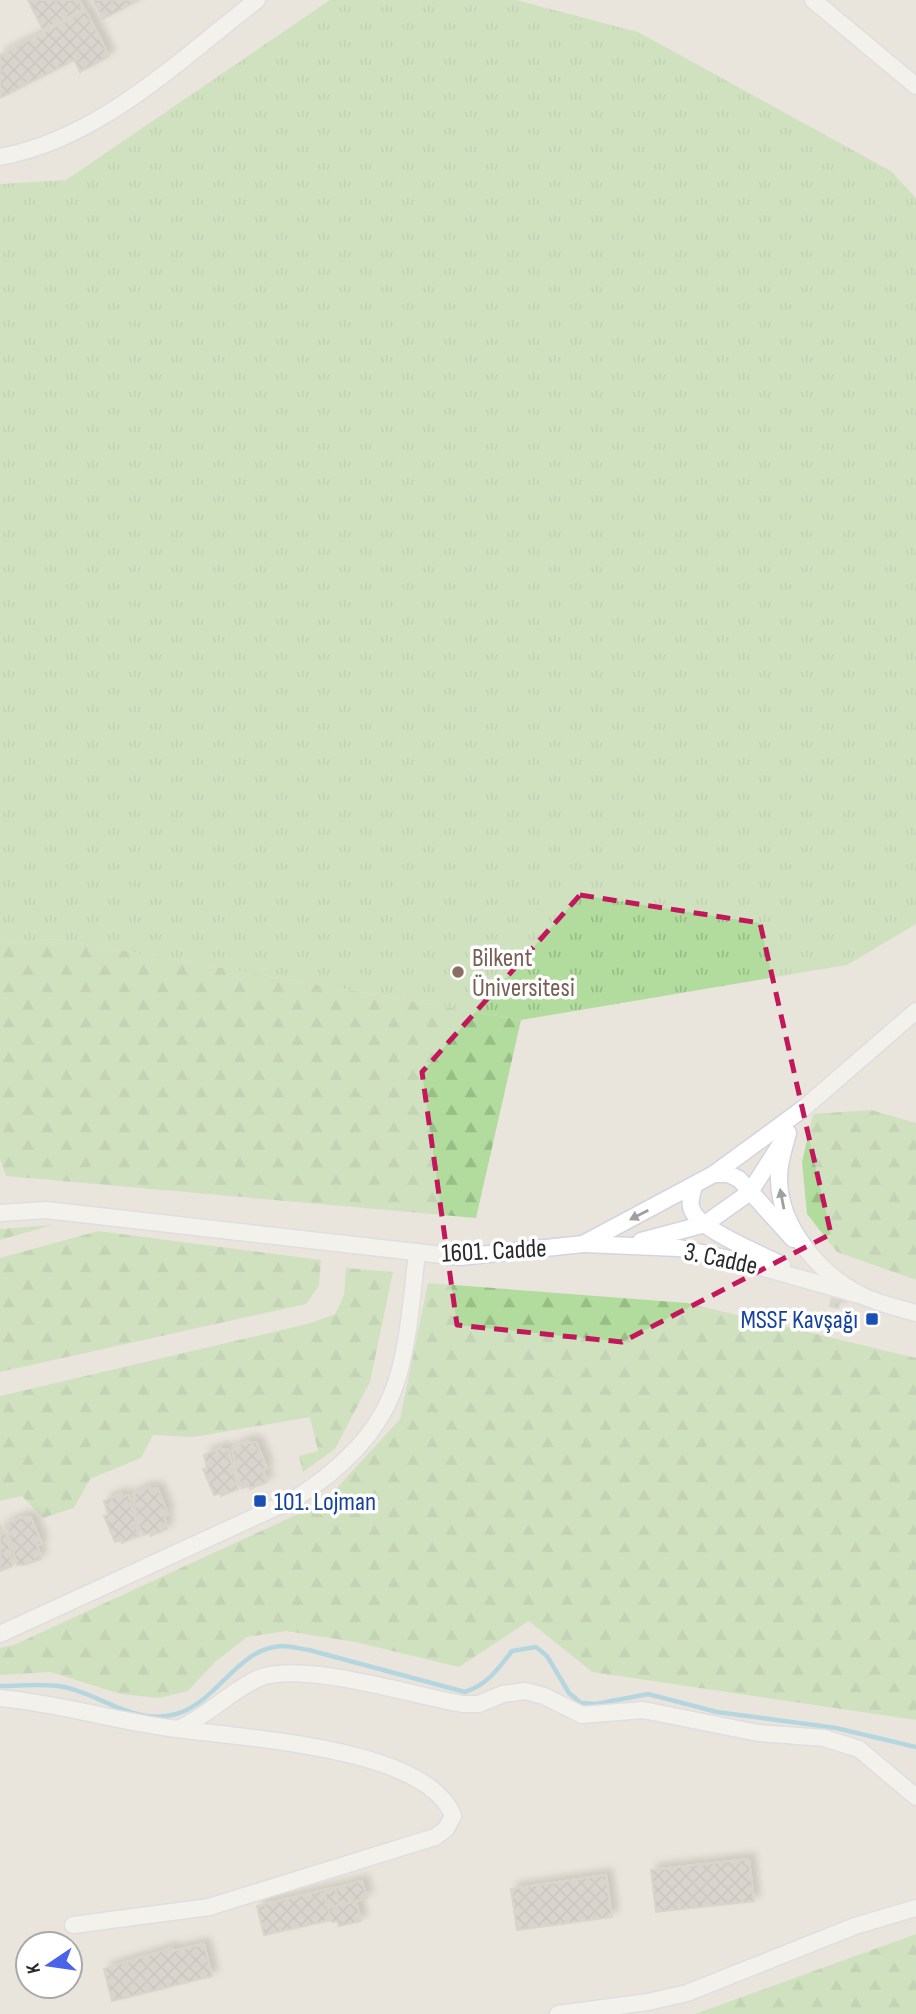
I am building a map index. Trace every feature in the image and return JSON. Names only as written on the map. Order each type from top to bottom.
[{"type":"street","points":[[0,157],[32,151],[108,114],[257,0]]},
{"type":"street","points":[[813,0],[916,86]]},
{"type":"street","name":"1601. Cadde","points":[[0,1213],[46,1210],[460,1257],[583,1244],[714,1174],[804,1108],[916,1011]]},
{"type":"street","name":"3. Cadde","points":[[631,1244],[705,1224],[750,1192],[804,1108]]},
{"type":"street","points":[[788,1133],[779,1177],[780,1197],[786,1218],[813,1258],[863,1296]]},
{"type":"street","name":"3. Cadde","points":[[714,1174],[728,1174],[739,1179],[778,1225],[813,1258]]},
{"type":"street","name":"3. Cadde","points":[[694,1186],[690,1200],[693,1213],[705,1224],[809,1280]]},
{"type":"street","name":"3. Cadde","points":[[583,1244],[679,1248],[809,1280],[916,1314]]},
{"type":"street","points":[[0,1634],[296,1498],[317,1484],[360,1446],[391,1396],[407,1329],[417,1252]]},
{"type":"street","points":[[178,1729],[200,1719],[230,1695],[259,1678],[286,1672],[463,1704],[479,1704],[503,1694],[525,1692],[544,1696],[582,1715],[643,1710],[758,1733],[824,1738],[859,1749],[916,1797]]},
{"type":"street","points":[[0,1698],[43,1702],[178,1729],[277,1738],[386,1765],[431,1788],[447,1800],[453,1816],[446,1829],[435,1837],[243,1898],[209,1907],[73,1925]]},
{"type":"street","points":[[558,2014],[648,2002],[687,1993],[855,1926],[916,1908]]},
{"type":"highlighted area","points":[[580,895],[760,923],[831,1234],[622,1342],[457,1325],[422,1072]]},
{"type":"green space","points":[[330,0],[516,0],[638,32],[891,171],[916,198],[916,924],[847,965],[521,1020],[56,939],[0,944],[0,184],[66,180]]},
{"type":"green space","points":[[56,939],[521,1020],[476,1218],[6,1176],[0,1159],[0,944]]},
{"type":"green space","points":[[871,1110],[916,1123],[916,1280],[837,1252],[807,1214],[802,1162],[813,1114]]},
{"type":"green space","points":[[52,1225],[0,1240],[0,1229]]},
{"type":"green space","points":[[98,1231],[321,1260],[319,1286],[306,1304],[0,1372],[0,1258]]},
{"type":"green space","points":[[346,1268],[393,1272],[370,1382],[335,1449],[303,1472],[299,1456],[318,1451],[310,1417],[194,1437],[153,1435],[141,1458],[90,1479],[74,1508],[43,1518],[22,1496],[0,1501],[0,1396],[311,1323],[335,1314],[344,1295]]},
{"type":"green space","points":[[428,1283],[687,1303],[916,1358],[916,1720],[592,1672],[529,1621],[459,1667],[355,1642],[286,1631],[247,1637],[214,1663],[188,1691],[159,1698],[120,1694],[51,1672],[0,1675],[0,1648],[14,1645],[324,1502],[400,1419]]},
{"type":"green space","points":[[916,1934],[916,2014],[695,2014]]},
{"type":"building","points":[[28,0],[79,0],[84,9],[43,30]]},
{"type":"building","points":[[93,0],[139,0],[103,19]]},
{"type":"building","points":[[86,11],[109,56],[80,72],[74,60],[0,98],[0,55]]},
{"type":"building","points":[[832,1299],[840,1301],[838,1308],[830,1306]]},
{"type":"building","points":[[249,1441],[256,1442],[267,1468],[263,1469],[267,1482],[250,1489],[249,1486],[242,1488],[232,1448]]},
{"type":"building","points":[[221,1448],[228,1449],[238,1489],[221,1496],[221,1493],[214,1495],[203,1469],[207,1468],[204,1455]]},
{"type":"building","points":[[150,1487],[150,1490],[157,1488],[168,1514],[164,1515],[167,1529],[151,1536],[150,1533],[143,1535],[137,1522],[133,1494]]},
{"type":"building","points":[[121,1494],[122,1497],[129,1495],[139,1536],[122,1543],[122,1540],[115,1542],[104,1516],[108,1515],[104,1501]]},
{"type":"building","points":[[23,1517],[31,1518],[42,1544],[37,1545],[41,1559],[17,1565],[6,1524]]},
{"type":"building","points":[[0,1525],[8,1538],[12,1566],[0,1571]]},
{"type":"building","points":[[749,1859],[754,1901],[656,1912],[651,1870]]},
{"type":"building","points":[[606,1875],[612,1917],[517,1930],[511,1889]]},
{"type":"building","points":[[362,1881],[367,1898],[339,1905],[335,1888]]},
{"type":"building","points":[[335,1888],[339,1905],[328,1908],[324,1890]]},
{"type":"building","points":[[324,1890],[331,1920],[264,1935],[257,1906]]},
{"type":"building","points":[[356,1901],[361,1921],[339,1926],[337,1921],[332,1922],[328,1908]]},
{"type":"building","points":[[204,1944],[212,1976],[112,2001],[104,1969],[172,1948],[173,1951]]},
{"type":"waterway","points":[[0,1686],[64,1687],[132,1713],[161,1717],[191,1708],[253,1656],[266,1649],[282,1646],[309,1650],[465,1692],[486,1681],[512,1651],[536,1647],[547,1656],[569,1693],[581,1703],[596,1704],[648,1694],[717,1712],[836,1728],[916,1747]]},
{"type":"place","name":"Bilkent Üniversitesi","points":[[458,972]]},
{"type":"place","name":"MSSF Kavşağı","points":[[872,1319]]},
{"type":"place","name":"101. Lojman","points":[[260,1501]]}]
